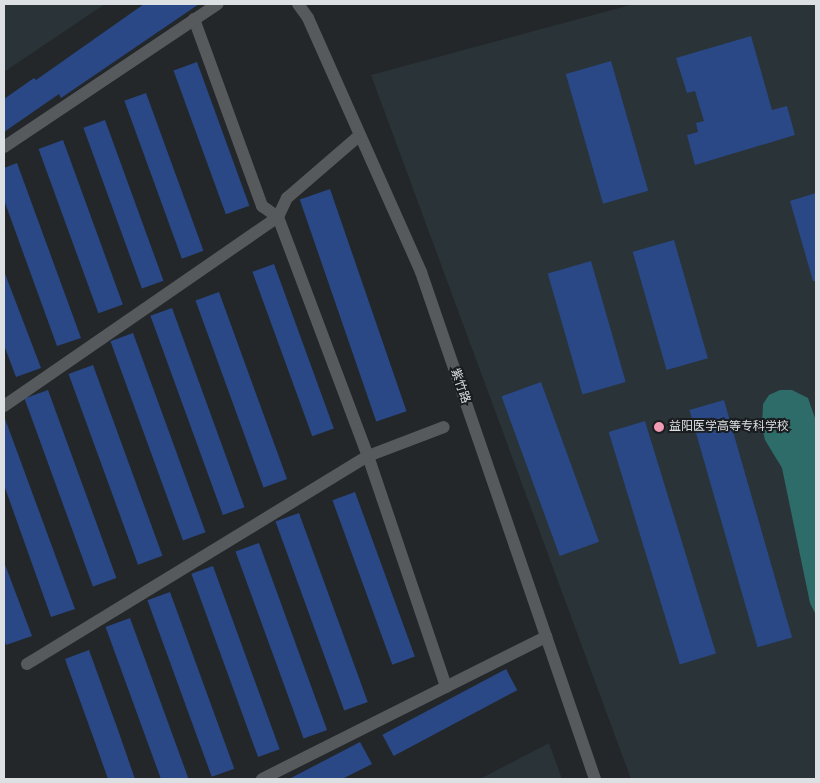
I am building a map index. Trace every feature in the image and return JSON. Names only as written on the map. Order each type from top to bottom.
[{"type":"street","points":[[4,147],[218,4]]},
{"type":"street","name":"紫竹路","points":[[298,4],[360,135],[421,272],[595,779]]},
{"type":"street","points":[[194,19],[262,206],[278,217],[368,456],[446,687]]},
{"type":"street","points":[[4,406],[278,217],[287,198],[360,135]]},
{"type":"street","points":[[27,664],[368,456],[444,427]]},
{"type":"street","points":[[262,779],[546,637]]},
{"type":"shaded area","points":[[4,4],[105,4],[4,72]]},
{"type":"shaded area","name":"益阳医学高等专科学校","points":[[634,4],[816,4],[816,779],[631,779],[371,75]]},
{"type":"shaded area","points":[[780,390],[792,390],[808,398],[816,421],[816,615],[810,603],[782,468],[765,440],[762,427],[763,404],[769,395]]},
{"type":"shaded area","points":[[549,743],[562,779],[480,779]]},
{"type":"building","points":[[144,4],[199,4],[61,98],[59,94],[4,132],[4,99],[34,78],[36,80]]},
{"type":"building","points":[[751,36],[772,110],[787,106],[795,135],[695,165],[687,135],[698,132],[696,123],[704,121],[695,91],[687,93],[676,58]]},
{"type":"building","points":[[611,61],[648,191],[603,204],[566,74]]},
{"type":"building","points":[[197,62],[249,206],[226,214],[174,71]]},
{"type":"building","points":[[146,93],[203,251],[182,259],[124,101]]},
{"type":"building","points":[[105,120],[163,281],[142,289],[83,128]]},
{"type":"building","points":[[63,140],[123,304],[98,313],[39,149]]},
{"type":"building","points":[[17,163],[81,338],[57,346],[4,200],[4,168]]},
{"type":"building","points":[[330,189],[407,411],[376,422],[300,199]]},
{"type":"building","points":[[816,193],[816,281],[813,281],[790,201]]},
{"type":"building","points":[[674,240],[708,358],[667,370],[633,252]]},
{"type":"building","points":[[591,261],[626,382],[582,395],[548,273]]},
{"type":"building","points":[[274,264],[334,428],[312,436],[252,272]]},
{"type":"building","points":[[4,271],[41,368],[16,377],[4,345]]},
{"type":"building","points":[[219,292],[287,479],[264,488],[196,301]]},
{"type":"building","points":[[172,308],[245,507],[223,515],[150,316]]},
{"type":"building","points":[[133,333],[206,532],[183,540],[110,341]]},
{"type":"building","points":[[93,365],[162,556],[138,565],[69,374]]},
{"type":"building","points":[[541,382],[599,542],[560,556],[502,396]]},
{"type":"building","points":[[48,390],[116,578],[93,586],[25,399]]},
{"type":"building","points":[[724,400],[792,637],[757,647],[689,410]]},
{"type":"building","points":[[4,416],[75,609],[51,617],[4,485]]},
{"type":"building","points":[[645,421],[716,653],[680,664],[609,432]]},
{"type":"building","points":[[355,492],[415,656],[392,665],[332,500]]},
{"type":"building","points":[[299,513],[368,702],[344,710],[276,522]]},
{"type":"building","points":[[259,543],[327,730],[304,739],[236,552]]},
{"type":"building","points":[[4,562],[32,636],[6,645],[4,638]]},
{"type":"building","points":[[213,566],[280,749],[258,757],[191,574]]},
{"type":"building","points":[[170,592],[234,769],[212,777],[147,600]]},
{"type":"building","points":[[130,618],[188,779],[161,779],[106,627]]},
{"type":"building","points":[[89,650],[135,779],[108,779],[65,659]]},
{"type":"building","points":[[506,669],[517,690],[394,756],[382,735]]},
{"type":"building","points":[[360,742],[372,764],[342,779],[289,779]]},
{"type":"place","name":"益阳医学高等专科学校","points":[[659,427]]}]
